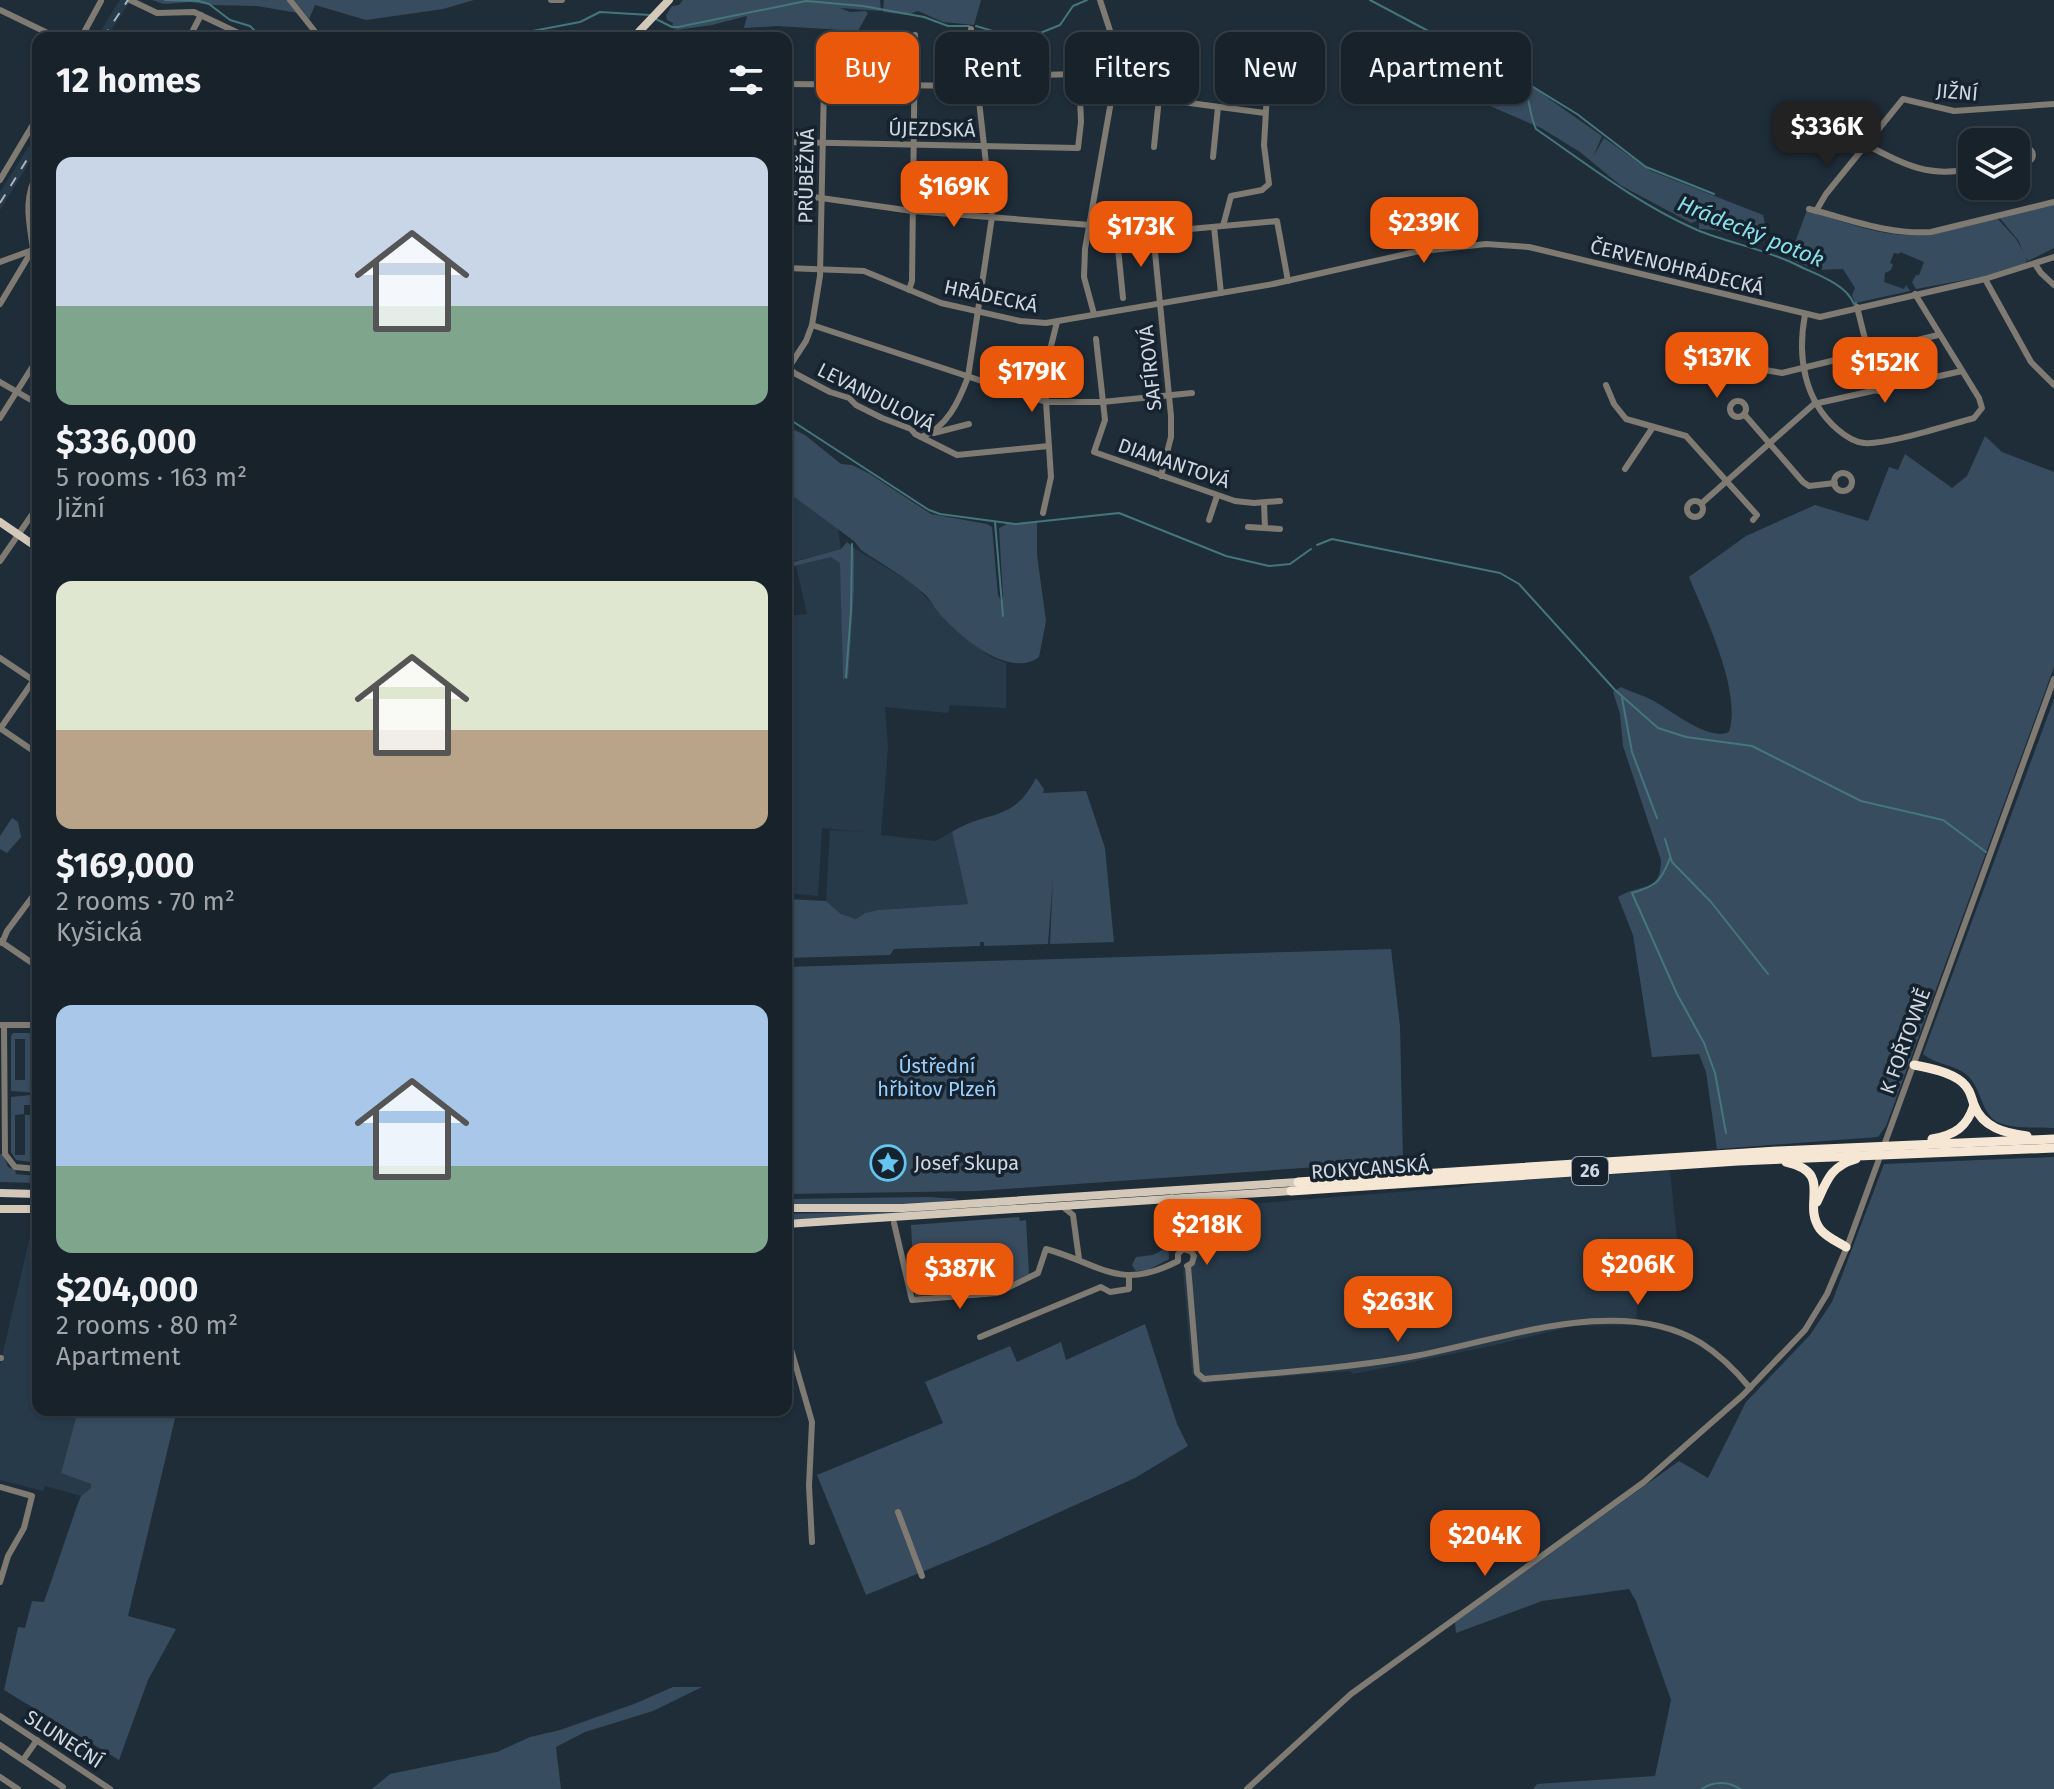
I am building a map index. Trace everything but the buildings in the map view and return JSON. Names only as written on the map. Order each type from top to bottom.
[{"type":"highway","points":[[1914,1065],[1959,1079],[1970,1091],[1974,1105],[1989,1125],[2004,1133],[2054,1139]]},
{"type":"highway","points":[[1891,1150],[1957,1133],[1967,1123],[1974,1105]]},
{"type":"highway","name":"26","points":[[1715,1155],[1872,1151],[2054,1139]]},
{"type":"highway","name":"26","points":[[1891,1150],[2054,1148]]},
{"type":"highway","points":[[1815,1217],[1816,1204],[1829,1174],[1842,1164],[1872,1151]]},
{"type":"highway","name":"26","points":[[1715,1155],[1770,1159],[1862,1157]]},
{"type":"highway","name":"ROKYCANSKÁ","points":[[1298,1182],[1715,1155]]},
{"type":"highway","name":"ROKYCANSKÁ","points":[[1291,1191],[1715,1155]]},
{"type":"highway","points":[[1770,1159],[1800,1166],[1811,1174],[1815,1185],[1815,1217],[1824,1233],[1846,1247]]},
{"type":"main road","points":[[639,32],[669,0]]},
{"type":"main road","points":[[0,522],[32,544]]},
{"type":"main road","name":"ROKYCANSKÁ","points":[[792,1208],[903,1208],[1298,1182]]},
{"type":"main road","name":"ROKYCANSKÁ","points":[[792,1224],[1291,1191]]},
{"type":"main road","points":[[0,1193],[32,1194]]},
{"type":"main road","points":[[0,1209],[32,1209]]},
{"type":"street","points":[[130,0],[157,13],[194,12],[236,32]]},
{"type":"street","points":[[290,0],[315,32]]},
{"type":"street","points":[[551,0],[562,0]]},
{"type":"street","points":[[1100,0],[1110,32]]},
{"type":"street","points":[[84,32],[101,1]]},
{"type":"street","points":[[0,10],[46,32]]},
{"type":"street","points":[[192,32],[201,15]]},
{"type":"street","points":[[792,84],[816,84]]},
{"type":"street","name":"JIŽNÍ","points":[[2054,104],[1954,111],[1903,99],[1813,210],[1854,222],[1912,233],[1931,232],[2054,202]]},
{"type":"street","name":"PRŮBĚŽNÁ","points":[[792,360],[806,341],[812,325],[820,268],[824,104]]},
{"type":"street","points":[[909,290],[912,281],[915,104]]},
{"type":"street","points":[[934,433],[959,402],[968,377],[980,312],[992,217],[979,104]]},
{"type":"street","name":"ÚJEZDSKÁ","points":[[792,142],[1078,148],[1080,104]]},
{"type":"street","points":[[1094,314],[1084,277],[1085,249],[1112,104]]},
{"type":"street","points":[[1154,147],[1158,104]]},
{"type":"street","points":[[1198,104],[1265,113]]},
{"type":"street","points":[[1223,226],[1231,196],[1262,190],[1269,184],[1264,145],[1266,104]]},
{"type":"street","points":[[1213,157],[1218,107]]},
{"type":"street","points":[[0,180],[4,168],[32,125]]},
{"type":"street","points":[[1867,145],[1905,165],[1925,171],[1958,171]]},
{"type":"street","points":[[32,183],[27,210],[32,234]]},
{"type":"street","points":[[792,194],[912,211],[1090,225],[1120,232],[1277,221],[1288,281]]},
{"type":"street","points":[[1214,227],[1221,293]]},
{"type":"street","points":[[1120,232],[1117,238],[1123,298]]},
{"type":"street","name":"SAFÍROVÁ","points":[[1153,232],[1172,434],[1161,476]]},
{"type":"street","name":"ČERVENOHRÁDECKÁ","points":[[1288,281],[1415,252],[1477,244],[1505,244],[1563,255],[1805,315],[1826,317],[1857,307],[1985,279],[2054,257]]},
{"type":"street","points":[[0,262],[32,249]]},
{"type":"street","points":[[0,304],[32,253]]},
{"type":"street","points":[[2035,264],[2054,285]]},
{"type":"street","name":"HRÁDECKÁ","points":[[792,268],[864,271],[941,303],[1020,321],[1057,322],[1288,281]]},
{"type":"street","points":[[1985,279],[2031,362],[2054,385]]},
{"type":"street","points":[[1805,315],[1801,341],[1814,404],[1842,433],[1857,442],[1874,443],[1978,416],[1982,403],[1915,294]]},
{"type":"street","points":[[1857,307],[1878,391]]},
{"type":"street","points":[[1043,513],[1051,477],[1046,402],[1048,358],[1057,322]]},
{"type":"street","points":[[812,325],[1046,402],[1102,402],[1192,393]]},
{"type":"street","points":[[1720,362],[1778,373],[1938,335]]},
{"type":"street","name":"DIAMANTOVÁ","points":[[1096,339],[1105,420],[1094,452],[1235,501],[1280,501]]},
{"type":"street","points":[[0,418],[32,368]]},
{"type":"street","name":"LEVANDULOVÁ","points":[[792,370],[957,455],[1049,446]]},
{"type":"street","points":[[1702,503],[1814,404],[1962,371]]},
{"type":"street","points":[[0,382],[32,400]]},
{"type":"street","points":[[1606,385],[1624,418],[1684,434],[1757,515],[1753,520]]},
{"type":"street","points":[[1744,414],[1809,486],[1835,483]]},
{"type":"street","points":[[921,437],[969,424]]},
{"type":"street","points":[[1625,469],[1653,427]]},
{"type":"street","points":[[1209,520],[1217,496]]},
{"type":"street","points":[[1264,503],[1265,528]]},
{"type":"street","points":[[0,561],[32,514]]},
{"type":"street","points":[[1248,527],[1280,529]]},
{"type":"street","points":[[0,658],[32,675]]},
{"type":"street","name":"K FOŘTOVNĚ","points":[[1247,1789],[1351,1694],[1644,1482],[1749,1389],[1805,1330],[1827,1294],[1846,1247],[2054,679]]},
{"type":"street","points":[[32,683],[0,728],[32,750]]},
{"type":"street","points":[[32,897],[1,942],[32,963]]},
{"type":"street","points":[[32,1025],[2,1025],[6,1158],[18,1168],[32,1169]]},
{"type":"street","points":[[1171,1189],[1178,1237],[1183,1249]]},
{"type":"street","points":[[1063,1207],[1073,1215],[1079,1259]]},
{"type":"street","points":[[894,1223],[912,1300],[997,1293],[1038,1273],[1046,1249],[1079,1259],[1102,1272],[1129,1276],[1148,1273],[1178,1261]]},
{"type":"street","points":[[1183,1249],[1191,1251],[1194,1259],[1188,1266],[1200,1377],[1204,1379],[1407,1358],[1560,1325],[1633,1322],[1677,1331],[1701,1343],[1732,1367],[1749,1389]]},
{"type":"street","points":[[1183,1249],[1178,1254],[1178,1261],[1188,1266]]},
{"type":"street","points":[[980,1337],[1101,1287],[1110,1292],[1129,1289],[1129,1276]]},
{"type":"street","points":[[792,1366],[812,1422],[809,1486],[812,1542]]},
{"type":"street","points":[[0,1487],[32,1496],[24,1528],[8,1556],[0,1582]]},
{"type":"street","points":[[898,1512],[922,1576]]},
{"type":"street","name":"SLUNEČNÍ","points":[[0,1716],[110,1789]]},
{"type":"street","points":[[23,1760],[37,1740]]},
{"type":"street","points":[[0,1745],[63,1787]]},
{"type":"street","points":[[95,1789],[99,1781]]},
{"type":"street","points":[[4,1782],[18,1789]]},
{"type":"street","points":[[1253,1783],[1261,1789]]},
{"type":"shaded area","points":[[120,0],[131,0],[110,32],[100,32]]},
{"type":"shaded area","points":[[32,141],[32,158],[0,210],[0,192]]},
{"type":"shaded area","points":[[792,495],[838,529],[841,549],[792,561]]},
{"type":"shaded area","points":[[854,548],[912,583],[959,632],[991,657],[1006,663],[1006,708],[950,705],[948,713],[885,707],[888,747],[881,835],[935,841],[952,832],[968,904],[878,910],[856,919],[841,914],[826,901],[830,830],[863,832],[822,828],[818,896],[792,894],[792,615],[807,614],[796,566],[831,556],[841,563],[843,678],[854,590]]},
{"type":"shaded area","points":[[1670,1171],[1679,1259],[1638,1274],[1636,1325],[1573,1326],[1353,1374],[1350,1371],[1200,1383],[1192,1373],[1183,1270],[1192,1263],[1188,1209],[1489,1182]]},
{"type":"shaded area","points":[[32,1228],[32,1416],[76,1416],[61,1473],[91,1484],[91,1488],[81,1496],[45,1486],[43,1491],[0,1480],[0,1365]]},
{"type":"green space","points":[[152,0],[289,0],[298,13],[257,6],[190,2],[164,4]]},
{"type":"green space","points":[[294,0],[474,0],[443,9],[366,20],[315,5],[309,19]]},
{"type":"green space","points":[[683,0],[880,0],[881,11],[840,8],[868,13],[858,31],[778,26],[744,28],[747,16],[677,30],[672,28],[673,23],[667,20],[666,15],[672,6],[679,5]]},
{"type":"green space","points":[[884,0],[981,0],[974,25],[943,22],[918,11],[907,15],[883,12]]},
{"type":"green space","points":[[1531,87],[1602,136],[1593,157],[1604,138],[1651,171],[1763,215],[1768,237],[1759,242],[1716,230],[1699,229],[1699,220],[1691,223],[1620,185],[1580,152],[1541,128],[1485,104],[1531,104]]},
{"type":"green space","points":[[2054,204],[2054,248],[2028,261],[2025,256],[2027,261],[2023,265],[1986,276],[1916,289],[1912,282],[1919,275],[1924,262],[1900,252],[1894,253],[1891,270],[1885,273],[1884,282],[1904,289],[1906,285],[1910,291],[1855,303],[1852,295],[1855,288],[1843,269],[1817,270],[1789,259],[1807,210],[1862,227],[1903,235],[1937,232],[1997,218],[2024,253],[2018,240],[1999,217]]},
{"type":"green space","points":[[792,429],[805,435],[841,464],[852,465],[870,474],[931,514],[992,527],[1001,601],[999,528],[1007,524],[1037,523],[1037,555],[1046,621],[1039,657],[1027,663],[1013,663],[985,652],[948,622],[928,597],[861,550],[854,541],[792,495]]},
{"type":"green space","points":[[1985,436],[2002,452],[2054,472],[2054,667],[1886,1126],[1878,1137],[1717,1149],[1706,1072],[1699,1054],[1652,1057],[1633,935],[1618,897],[1653,883],[1660,871],[1661,860],[1623,746],[1620,714],[1613,692],[1621,687],[1652,700],[1701,729],[1711,733],[1729,732],[1732,715],[1726,675],[1689,577],[1746,536],[1815,505],[1868,521],[1889,467],[1898,470],[1905,454],[1952,488],[1967,476]]},
{"type":"green space","points":[[847,542],[854,548],[848,679],[843,679],[840,563],[831,557],[792,567],[792,562],[841,549]]},
{"type":"green space","points":[[2054,699],[2054,1128],[2017,1127],[1991,1118],[1974,1084],[1963,1072],[1923,1054]]},
{"type":"green space","points":[[1036,778],[1044,789],[1043,793],[1086,791],[1105,848],[1114,942],[1050,944],[1053,877],[1048,944],[984,946],[984,942],[980,942],[980,946],[894,949],[890,955],[792,958],[792,899],[826,901],[841,914],[856,919],[878,910],[968,904],[952,832],[1009,809],[1027,793]]},
{"type":"green space","points":[[12,818],[18,822],[21,837],[7,853],[0,849],[0,836]]},
{"type":"green space","name":"Ústřední hřbitov Plzeň","points":[[1391,949],[1400,1026],[1403,1161],[977,1191],[792,1194],[792,967]]},
{"type":"green space","points":[[13,1033],[32,1033],[32,1093],[11,1091],[11,1036]],"holes":[[[15,1039],[25,1039],[25,1080],[15,1080]]]},
{"type":"green space","points":[[31,1095],[32,1105],[24,1105],[24,1114],[15,1115],[15,1155],[25,1155],[25,1115],[32,1115],[32,1162],[16,1160],[11,1152],[11,1097]]},
{"type":"green space","points":[[0,1154],[16,1174],[32,1175],[32,1183],[0,1182]]},
{"type":"green space","points":[[2054,1157],[2054,1789],[1533,1789],[1537,1784],[1655,1776],[1671,1700],[1636,1601],[1629,1589],[1542,1601],[1456,1633],[1455,1622],[1679,1461],[1708,1478],[1746,1402],[1810,1335],[1832,1302],[1884,1164]]},
{"type":"green space","points":[[1163,1196],[792,1220],[792,1214],[906,1211]]},
{"type":"green space","points":[[792,1199],[959,1199],[923,1204],[792,1204]]},
{"type":"green space","points":[[1155,1210],[1165,1212],[1169,1259],[1148,1270],[1136,1271],[1132,1265],[1136,1257],[1153,1255],[1166,1248],[1164,1215]]},
{"type":"green space","points":[[1019,1217],[1020,1221],[1026,1220],[1029,1274],[993,1291],[915,1296],[911,1225]]},
{"type":"green space","points":[[1145,1324],[1177,1424],[1188,1446],[1135,1478],[987,1545],[866,1595],[817,1475],[943,1423],[925,1382],[1010,1346],[1017,1362],[1061,1342],[1066,1360]]},
{"type":"green space","points":[[76,1416],[176,1416],[128,1616],[176,1629],[148,1680],[119,1760],[4,1690],[18,1627],[25,1628],[32,1601],[44,1602],[81,1496],[91,1488],[91,1484],[61,1473]]},
{"type":"green space","points":[[673,1687],[702,1687],[653,1711],[585,1732],[556,1747],[561,1789],[372,1789],[390,1774],[497,1752],[530,1737],[560,1730]]},
{"type":"waterway","name":"Hrádecký potok","points":[[165,0],[209,4],[230,20],[250,26],[256,32]]},
{"type":"waterway","name":"Hrádecký potok","points":[[976,26],[1023,40],[1060,25],[1073,6],[1087,0]]},
{"type":"waterway","name":"Hrádecký potok","points":[[1370,0],[1517,78],[1525,90],[1536,129],[1634,196],[1697,230],[1771,254],[1820,276],[1844,290],[1856,303]]},
{"type":"waterway","name":"Hrádecký potok","points":[[656,19],[678,27],[806,1],[863,6],[924,17],[948,26],[969,26]]},
{"type":"waterway","name":"Hrádecký potok","points":[[527,32],[580,22],[600,12],[650,15]]},
{"type":"waterway","points":[[1531,86],[1577,114],[1646,167],[1714,194]]},
{"type":"waterway","points":[[792,421],[929,510],[940,514],[1015,524],[1119,513],[1226,556],[1269,566],[1290,564],[1311,549]]},
{"type":"waterway","points":[[995,522],[1003,616]]},
{"type":"waterway","points":[[1317,545],[1332,539],[1500,573],[1519,584],[1615,690],[1658,728],[1686,737],[1752,746],[1861,801],[1943,820],[1986,852]]},
{"type":"waterway","points":[[846,677],[852,544]]},
{"type":"waterway","points":[[1622,698],[1632,752],[1657,818]]},
{"type":"waterway","points":[[1665,839],[1672,862],[1711,902],[1768,974]]},
{"type":"waterway","points":[[1670,858],[1657,882],[1632,893],[1677,994],[1704,1043],[1715,1073],[1726,1133]]},
{"type":"waterway","points":[[1702,1789],[1721,1783],[1740,1789]]},
{"type":"railway","points":[[107,32],[128,0]]},
{"type":"railway","points":[[0,203],[32,152]]},
{"type":"place","name":"Josef Skupa","points":[[888,1163]]}]
